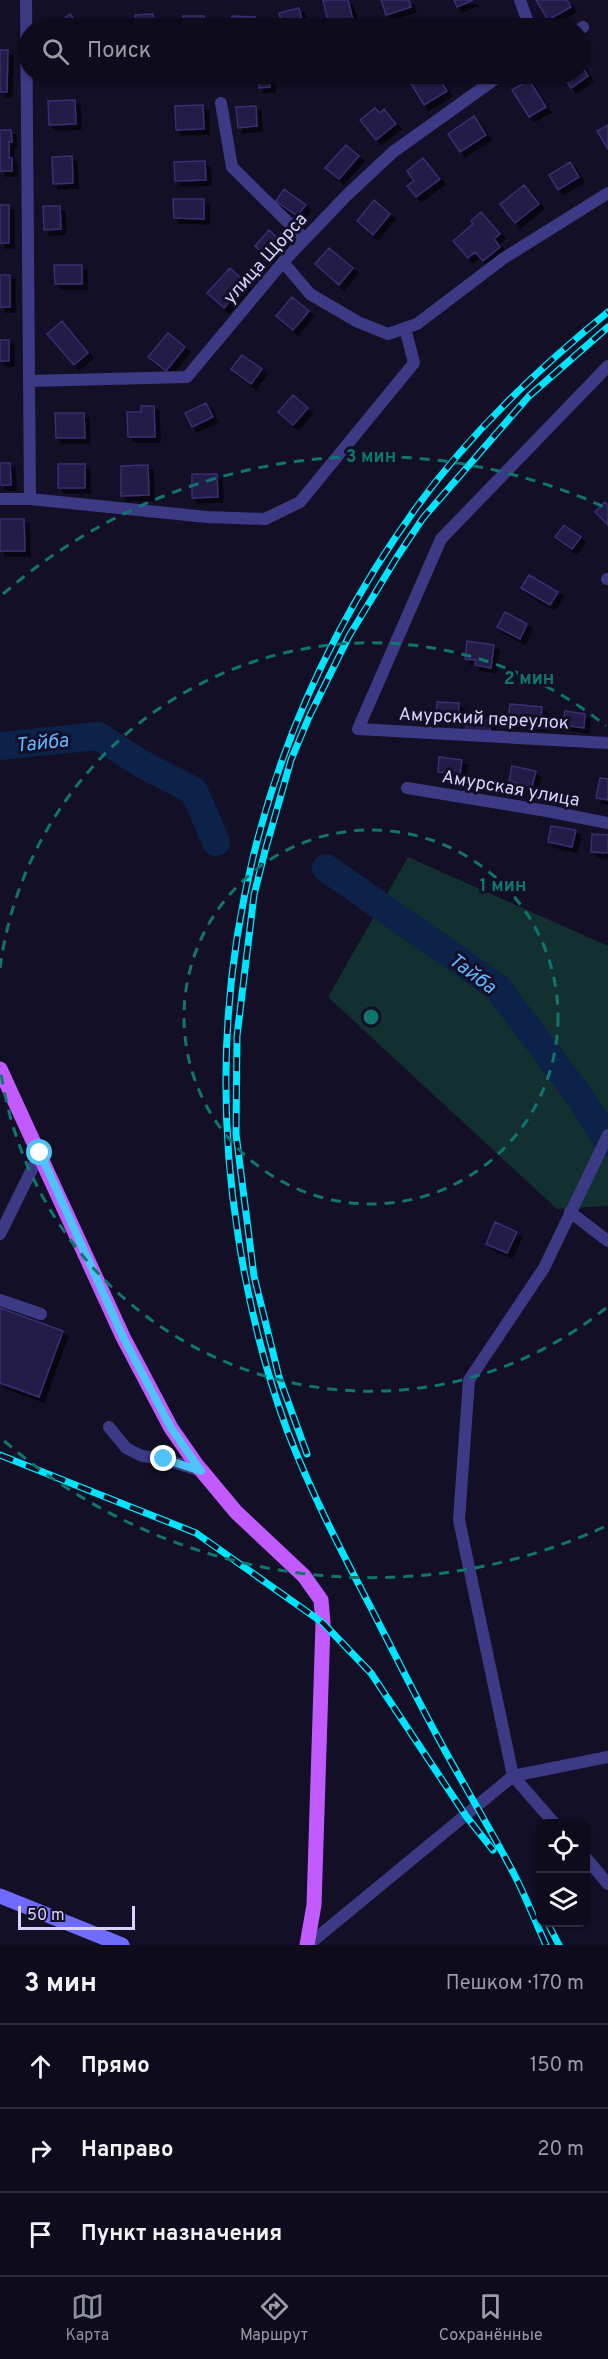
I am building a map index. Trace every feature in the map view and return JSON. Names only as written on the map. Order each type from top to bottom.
[{"type":"main road","points":[[0,1069],[123,1337],[171,1428],[201,1471],[237,1512],[304,1576],[321,1600],[323,1623],[314,1905],[307,1945]]},
{"type":"main road","points":[[0,1896],[122,1945]]},
{"type":"street","points":[[26,0],[26,18]]},
{"type":"street","points":[[520,0],[526,18]]},
{"type":"street","points":[[27,84],[30,499]]},
{"type":"street","name":"улица Щорса","points":[[29,381],[187,377],[283,262],[393,152],[488,84]]},
{"type":"street","points":[[221,103],[232,167],[305,239]]},
{"type":"street","points":[[283,262],[310,294],[358,322],[388,334],[417,324],[504,258],[608,193]]},
{"type":"street","points":[[0,499],[30,499],[207,517],[265,519],[300,502],[414,363],[405,328]]},
{"type":"street","name":"Амурский переулок","points":[[608,366],[441,539],[358,729],[608,743]]},
{"type":"street","name":"Амурская улица","points":[[407,788],[608,823]]},
{"type":"street","points":[[551,1819],[513,1776],[459,1520],[469,1380],[544,1269],[608,1135]]},
{"type":"street","points":[[0,1234],[40,1153]]},
{"type":"street","points":[[570,1212],[608,1241]]},
{"type":"street","points":[[0,1300],[41,1314]]},
{"type":"street","points":[[109,1427],[126,1448],[134,1452],[201,1471]]},
{"type":"street","points":[[307,1945],[513,1776],[608,1757]]},
{"type":"street","points":[[590,1864],[608,1884]]},
{"type":"green space","points":[[408,857],[608,946],[608,1206],[557,1209],[328,997]]},
{"type":"building","points":[[323,0],[348,0],[352,18],[327,18]]},
{"type":"building","points":[[381,0],[409,0],[411,7],[386,15]]},
{"type":"building","points":[[454,0],[473,0],[457,7]]},
{"type":"building","points":[[536,0],[567,0],[571,7],[552,18],[547,18]]},
{"type":"building","points":[[299,8],[302,18],[280,18],[279,13]]},
{"type":"building","points":[[153,14],[153,18],[135,18],[135,15]]},
{"type":"building","points":[[183,16],[204,16],[204,18],[183,18]]},
{"type":"building","points":[[232,16],[255,17],[255,18],[232,18]]},
{"type":"building","points":[[0,50],[8,50],[7,92],[0,92]]},
{"type":"building","points":[[259,84],[270,84],[270,87],[259,88]]},
{"type":"building","points":[[411,84],[442,84],[447,91],[424,105]]},
{"type":"building","points":[[522,84],[532,84],[546,107],[529,117],[512,90]]},
{"type":"building","points":[[75,100],[76,124],[49,125],[48,101]]},
{"type":"building","points":[[203,105],[204,129],[176,130],[175,106]]},
{"type":"building","points":[[256,106],[257,126],[238,128],[236,107]]},
{"type":"building","points":[[375,108],[380,113],[384,109],[396,124],[376,140],[360,120]]},
{"type":"building","points":[[474,116],[486,135],[460,152],[448,134]]},
{"type":"building","points":[[608,125],[608,149],[597,131]]},
{"type":"building","points":[[0,130],[11,130],[12,142],[9,142],[9,158],[12,158],[12,171],[0,171]]},
{"type":"building","points":[[346,145],[359,156],[339,179],[325,168]]},
{"type":"building","points":[[72,156],[73,183],[53,184],[52,157]]},
{"type":"building","points":[[423,158],[440,179],[416,197],[407,186],[414,181],[407,171]]},
{"type":"building","points":[[205,161],[206,180],[175,181],[174,162]]},
{"type":"building","points":[[570,162],[579,177],[558,190],[549,175]]},
{"type":"building","points":[[524,185],[539,204],[515,223],[500,204]]},
{"type":"building","points":[[284,189],[306,205],[297,216],[276,201]]},
{"type":"building","points":[[173,199],[204,199],[204,219],[174,218]]},
{"type":"building","points":[[374,200],[390,214],[373,235],[357,221]]},
{"type":"building","points":[[0,205],[9,205],[9,243],[0,243]]},
{"type":"building","points":[[43,206],[60,206],[61,229],[44,230]]},
{"type":"building","points":[[481,212],[500,234],[494,239],[500,247],[483,261],[475,252],[468,258],[453,241],[473,224],[471,221]]},
{"type":"building","points":[[269,230],[284,244],[270,260],[255,246]]},
{"type":"building","points":[[329,248],[353,268],[339,285],[315,264]]},
{"type":"building","points":[[54,265],[82,265],[82,284],[55,284]]},
{"type":"building","points":[[230,268],[246,283],[224,308],[207,293]]},
{"type":"building","points":[[0,275],[10,275],[10,307],[0,307]]},
{"type":"building","points":[[292,297],[309,311],[293,330],[276,316]]},
{"type":"building","points":[[62,321],[88,353],[74,365],[47,334]]},
{"type":"building","points":[[168,333],[185,347],[166,371],[148,357]]},
{"type":"building","points":[[0,340],[9,340],[9,361],[0,361]]},
{"type":"building","points":[[242,355],[262,369],[251,384],[231,369]]},
{"type":"building","points":[[293,395],[308,408],[293,425],[278,412]]},
{"type":"building","points":[[206,403],[213,417],[192,427],[185,413]]},
{"type":"building","points":[[141,406],[154,406],[155,437],[128,437],[127,412],[141,412]]},
{"type":"building","points":[[55,413],[84,413],[85,438],[56,438]]},
{"type":"building","points":[[0,463],[10,463],[11,485],[0,485]]},
{"type":"building","points":[[58,464],[85,464],[85,488],[58,488]]},
{"type":"building","points":[[148,465],[149,495],[121,496],[121,466]]},
{"type":"building","points":[[192,474],[217,474],[218,497],[192,498]]},
{"type":"building","points":[[605,502],[608,505],[608,525],[595,512]]},
{"type":"building","points":[[0,519],[24,519],[25,551],[0,551]]},
{"type":"building","points":[[564,525],[581,537],[572,549],[555,537]]},
{"type":"building","points":[[529,575],[558,592],[550,605],[521,588]]},
{"type":"building","points":[[505,612],[527,624],[520,639],[497,627]]},
{"type":"building","points":[[467,641],[494,645],[491,668],[475,665],[476,660],[465,659]]},
{"type":"building","points":[[437,702],[459,703],[458,719],[436,718]]},
{"type":"building","points":[[510,704],[542,707],[540,726],[508,722]]},
{"type":"building","points":[[565,711],[585,714],[584,728],[563,725]]},
{"type":"building","points":[[466,720],[490,720],[490,731],[466,731]]},
{"type":"building","points":[[439,757],[462,760],[460,774],[438,772]]},
{"type":"building","points":[[512,766],[536,771],[532,787],[509,781]]},
{"type":"building","points":[[600,778],[608,779],[608,800],[596,798]]},
{"type":"building","points":[[551,826],[576,830],[572,847],[548,842]]},
{"type":"building","points":[[592,834],[608,835],[608,853],[591,852]]},
{"type":"building","points":[[495,1222],[517,1232],[507,1253],[486,1244]]},
{"type":"building","points":[[0,1308],[63,1331],[39,1397],[0,1383]]},
{"type":"waterway","name":"Тайба","points":[[0,746],[98,736],[142,764],[194,791],[216,842]]},
{"type":"waterway","name":"Тайба","points":[[326,868],[497,987],[580,1097],[608,1142]]},
{"type":"railway","points":[[546,1945],[516,1878],[436,1734],[336,1540],[287,1430],[258,1334],[238,1235],[228,1138],[227,1042],[236,947],[254,854],[281,763],[317,675],[362,590],[437,480],[482,428],[530,380],[608,312]]},
{"type":"railway","points":[[307,1454],[279,1377],[254,1276],[236,1134],[237,1036],[254,895],[265,851],[291,760],[309,717],[349,636],[397,557],[423,518],[529,396],[608,327]]},
{"type":"railway","points":[[0,1455],[196,1533],[323,1623],[371,1673],[466,1816],[493,1850]]},
{"type":"railway","points":[[550,1927],[559,1945]]},
{"type":"route","points":[[40,1153],[123,1337],[171,1428],[201,1471],[164,1459]]}]
